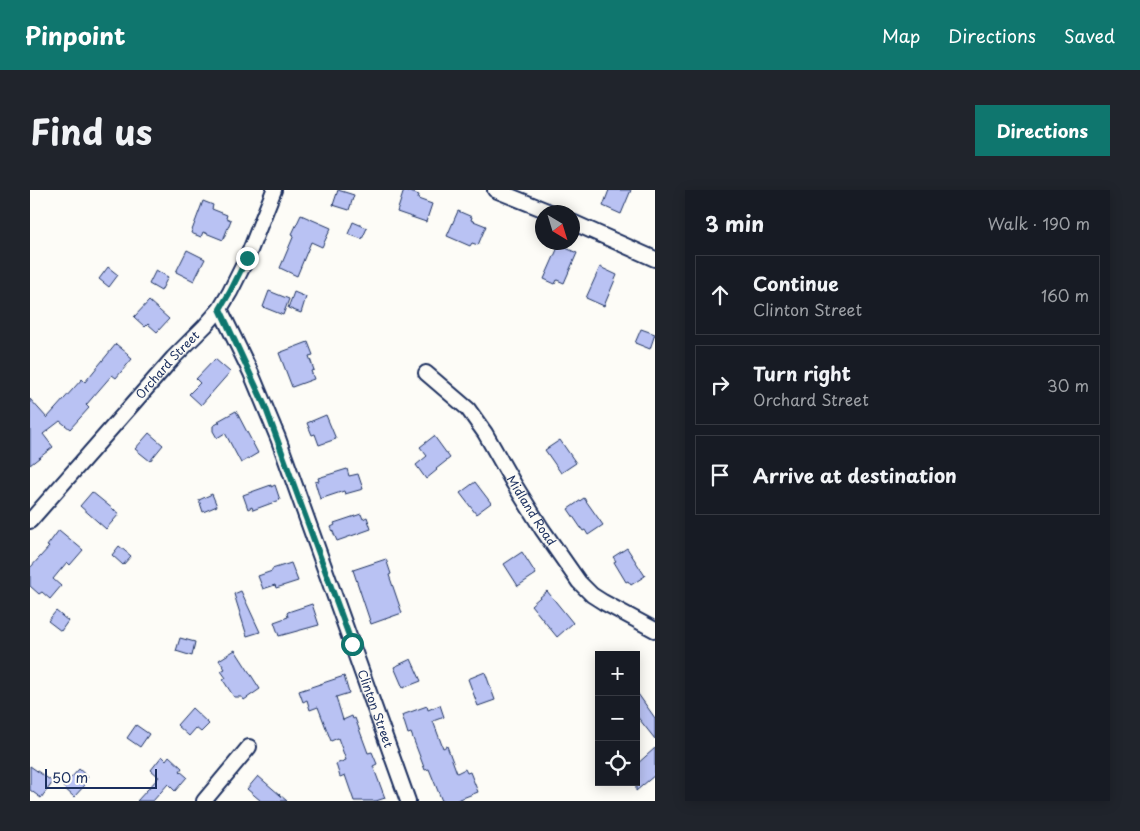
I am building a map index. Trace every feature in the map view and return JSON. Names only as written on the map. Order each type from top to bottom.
[{"type":"street","name":"Orchard Street","points":[[30,521],[173,358],[220,309],[247,258],[274,190]]},
{"type":"street","points":[[495,190],[535,206]]},
{"type":"street","points":[[580,226],[655,259]]},
{"type":"street","name":"Clinton Street","points":[[220,309],[275,430],[408,801]]},
{"type":"street","name":"Midland Road","points":[[426,373],[468,410],[479,425],[542,529],[579,582],[592,595],[603,602],[655,630]]},
{"type":"street","points":[[204,801],[249,747]]},
{"type":"building","points":[[338,190],[354,195],[349,210],[333,205]]},
{"type":"building","points":[[404,190],[419,195],[418,199],[432,204],[426,222],[397,212]]},
{"type":"building","points":[[609,190],[631,190],[621,214],[603,206]]},
{"type":"building","points":[[203,201],[213,205],[212,209],[227,215],[226,218],[231,220],[223,240],[203,232],[201,237],[191,233]]},
{"type":"building","points":[[458,211],[472,217],[471,220],[486,226],[478,245],[472,243],[470,246],[447,236]]},
{"type":"building","points":[[301,215],[331,228],[322,247],[311,242],[297,276],[280,268]]},
{"type":"building","points":[[353,222],[367,228],[362,239],[348,234]]},
{"type":"building","points":[[187,250],[205,259],[194,281],[176,272]]},
{"type":"building","points":[[557,250],[570,250],[577,253],[564,283],[557,280],[555,284],[544,279]]},
{"type":"building","points":[[108,267],[118,275],[109,287],[99,279]]},
{"type":"building","points":[[600,267],[617,275],[604,306],[586,298]]},
{"type":"building","points":[[156,270],[168,277],[161,291],[149,284]]},
{"type":"building","points":[[269,291],[289,299],[283,315],[263,307]]},
{"type":"building","points":[[294,292],[306,297],[301,313],[288,308]]},
{"type":"building","points":[[149,301],[169,319],[157,332],[148,324],[145,327],[134,317]]},
{"type":"building","points":[[641,329],[655,334],[650,349],[635,343]]},
{"type":"building","points":[[308,342],[313,355],[309,356],[314,370],[311,371],[314,379],[292,387],[279,353]]},
{"type":"building","points":[[116,344],[132,359],[116,378],[112,375],[86,405],[89,408],[70,429],[60,421],[43,434],[53,447],[30,465],[30,399],[47,418],[82,379],[85,382]]},
{"type":"building","points":[[215,359],[230,372],[201,405],[189,394],[200,383],[196,379]]},
{"type":"building","points":[[236,411],[258,453],[241,463],[225,433],[217,438],[213,431],[213,426],[220,422],[218,421]]},
{"type":"building","points":[[326,415],[336,439],[319,445],[315,434],[312,435],[307,423]]},
{"type":"building","points":[[149,433],[163,445],[150,461],[135,449]]},
{"type":"building","points":[[434,436],[450,458],[426,479],[416,465],[427,456],[420,447]]},
{"type":"building","points":[[560,440],[576,463],[561,473],[545,450]]},
{"type":"building","points":[[347,469],[349,476],[358,474],[363,489],[345,494],[344,491],[320,499],[315,482],[319,481],[318,478]]},
{"type":"building","points":[[475,482],[491,503],[476,514],[460,493]]},
{"type":"building","points":[[271,485],[271,487],[275,485],[280,500],[253,510],[252,507],[248,509],[243,495]]},
{"type":"building","points":[[92,492],[119,514],[106,529],[80,506]]},
{"type":"building","points":[[212,494],[217,506],[203,512],[199,500]]},
{"type":"building","points":[[584,498],[603,525],[588,535],[585,530],[583,531],[568,509]]},
{"type":"building","points":[[361,514],[363,519],[367,517],[371,529],[337,541],[331,527],[335,525],[334,523]]},
{"type":"building","points":[[59,530],[83,550],[70,565],[67,562],[53,579],[61,586],[50,599],[42,592],[39,594],[30,586],[30,568],[49,547],[47,546]]},
{"type":"building","points":[[119,546],[131,556],[123,565],[112,555]]},
{"type":"building","points":[[627,548],[645,576],[631,585],[628,581],[626,582],[613,557]]},
{"type":"building","points":[[522,552],[536,574],[518,586],[504,564]]},
{"type":"building","points":[[386,559],[391,574],[389,575],[402,613],[371,624],[353,570]]},
{"type":"building","points":[[291,563],[298,581],[276,588],[275,585],[263,589],[258,576]]},
{"type":"building","points":[[241,591],[260,632],[247,636],[234,594]]},
{"type":"building","points":[[547,591],[573,623],[557,637],[531,605]]},
{"type":"building","points":[[312,604],[319,625],[279,636],[274,622],[288,617],[288,612]]},
{"type":"building","points":[[56,611],[68,621],[61,631],[48,621]]},
{"type":"building","points":[[180,638],[195,642],[192,656],[176,651]]},
{"type":"building","points":[[235,650],[260,689],[244,700],[242,697],[234,697],[223,680],[226,678],[221,671],[225,669],[219,660]]},
{"type":"building","points":[[411,659],[421,681],[403,688],[394,667]]},
{"type":"building","points":[[485,672],[495,700],[478,706],[468,679]]},
{"type":"building","points":[[344,676],[349,693],[336,697],[343,720],[352,716],[353,719],[355,718],[368,753],[372,752],[377,764],[373,766],[385,798],[376,801],[354,801],[345,775],[340,777],[336,764],[346,760],[338,738],[331,741],[318,707],[310,710],[307,700],[303,702],[299,691]]},
{"type":"building","points":[[640,697],[655,718],[655,739],[640,720]]},
{"type":"building","points":[[440,705],[444,717],[433,721],[443,748],[447,746],[457,773],[465,769],[467,773],[470,772],[478,792],[455,801],[442,801],[429,769],[425,770],[411,733],[408,734],[402,715],[427,706],[428,710]]},
{"type":"building","points":[[192,708],[209,724],[201,732],[196,728],[189,736],[177,725]]},
{"type":"building","points":[[136,725],[149,734],[140,747],[127,738]]},
{"type":"building","points":[[655,748],[655,775],[636,791],[636,786],[640,786],[640,761]]},
{"type":"building","points":[[162,756],[166,760],[169,756],[182,768],[180,771],[187,777],[175,791],[168,784],[153,801],[137,801],[159,777],[151,770]]},
{"type":"building","points":[[30,766],[53,782],[41,798],[30,790]]},
{"type":"building","points":[[79,769],[88,777],[83,783],[85,785],[74,797],[63,787]]},
{"type":"building","points":[[258,776],[287,801],[261,801],[247,789]]},
{"type":"route","points":[[247,258],[220,309],[251,373],[278,438],[352,644]]}]
